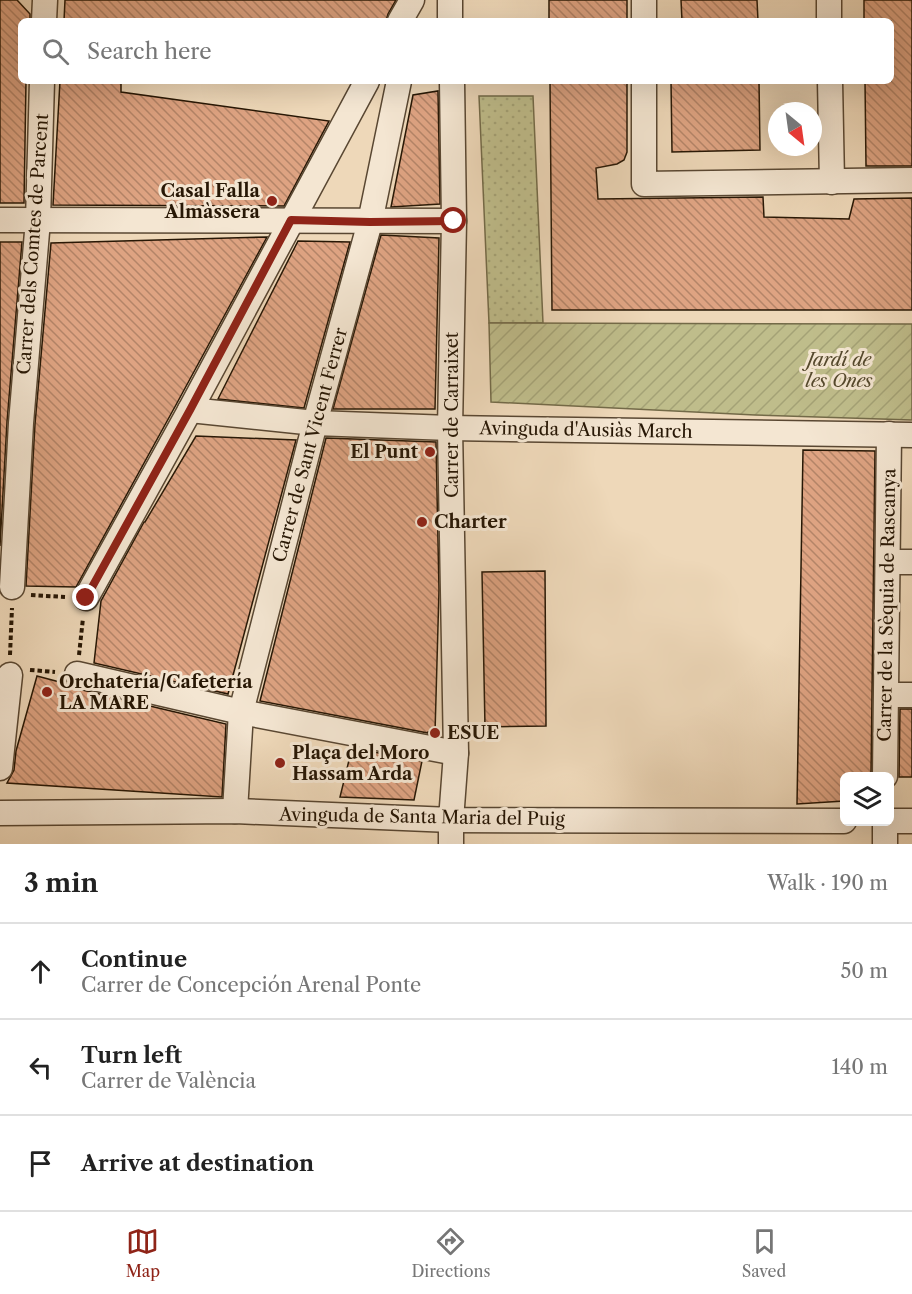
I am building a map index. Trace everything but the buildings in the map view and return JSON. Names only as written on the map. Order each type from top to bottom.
[{"type":"street","points":[[44,18],[45,0]]},
{"type":"street","points":[[402,18],[414,0]]},
{"type":"street","points":[[412,18],[414,0]]},
{"type":"street","points":[[450,0],[450,18]]},
{"type":"street","points":[[644,0],[644,18]]},
{"type":"street","points":[[829,0],[829,18]]},
{"type":"street","name":"Carrer dels Comtes de Parcent","points":[[12,590],[10,424],[38,220],[42,84]]},
{"type":"street","points":[[86,598],[365,84]]},
{"type":"street","name":"Carrer de Sant Vicent Ferrer","points":[[235,811],[241,712],[315,423],[370,222],[398,84]]},
{"type":"street","name":"Carrer de Carraixet","points":[[451,832],[456,753],[450,428],[454,221],[452,84]]},
{"type":"street","points":[[644,84],[644,184],[912,180]]},
{"type":"street","points":[[830,84],[832,182]]},
{"type":"street","points":[[0,219],[454,221]]},
{"type":"street","name":"Avinguda d'Ausiàs March","points":[[190,410],[315,423],[450,428],[900,434]]},
{"type":"street","name":"Carrer de la Sèquia de Rascanya","points":[[885,772],[888,562],[900,434]]},
{"type":"street","points":[[888,562],[912,562]]},
{"type":"street","points":[[0,768],[10,672]]},
{"type":"street","points":[[77,674],[241,712],[456,753]]},
{"type":"street","points":[[886,695],[912,695]]},
{"type":"street","name":"Avinguda de Santa Maria del Puig","points":[[0,813],[235,811],[451,832],[840,821]]},
{"type":"street","points":[[894,821],[912,821]]},
{"type":"street","points":[[885,826],[885,844]]},
{"type":"path","points":[[12,590],[86,598],[77,674],[10,672],[12,590]]},
{"type":"green space","points":[[479,96],[533,96],[543,323],[489,323]]},
{"type":"green space","name":"Jardí de les Ones","points":[[489,323],[912,324],[912,420],[491,402]]},
{"type":"place","name":"Casal Falla Almàssera","points":[[272,201]]},
{"type":"place","name":"El Punt","points":[[430,452]]},
{"type":"place","name":"Charter","points":[[422,522]]},
{"type":"place","name":"Orchatería/Cafetería LA MARE","points":[[47,692]]},
{"type":"place","name":"ESUE","points":[[435,733]]},
{"type":"place","name":"Plaça del Moro Hassam Arda","points":[[280,763]]},
{"type":"route","points":[[86,598],[291,220],[454,221]]}]
